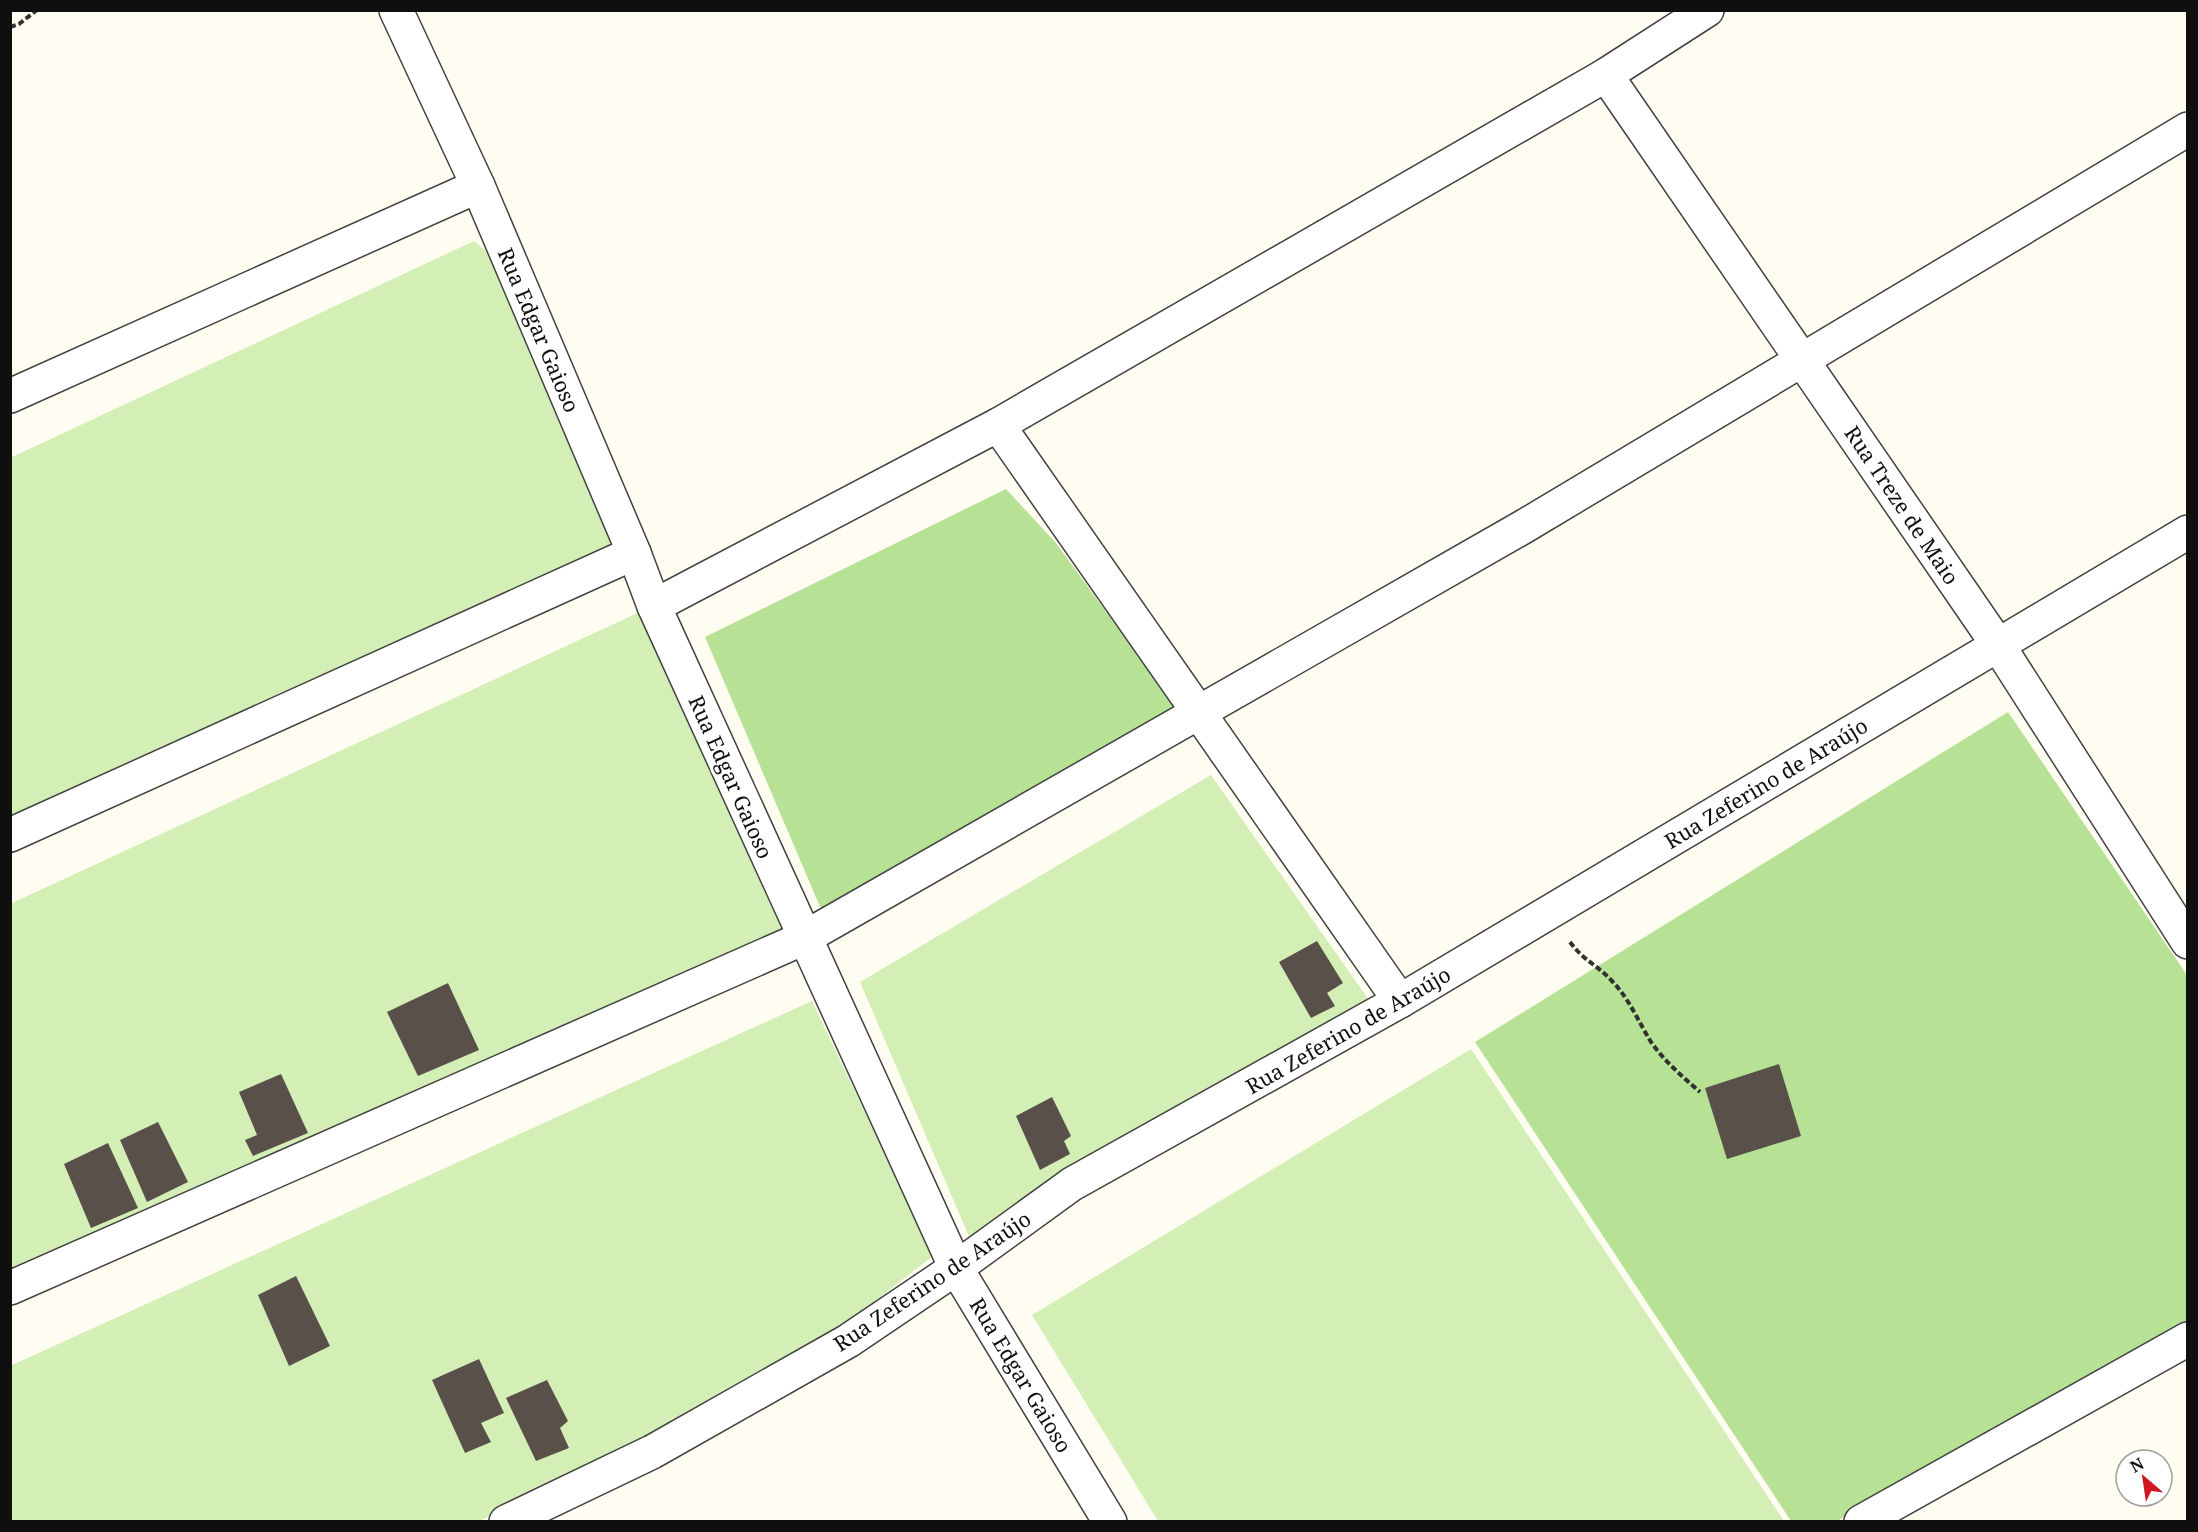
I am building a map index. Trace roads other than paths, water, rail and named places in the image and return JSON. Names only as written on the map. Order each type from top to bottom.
[{"type":"street","name":"Rua Edgar Gaioso","points":[[396,10],[478,186],[634,553],[654,606],[956,1268],[1110,1521]]},
{"type":"street","points":[[654,606],[999,425],[1606,75],[1707,10]]},
{"type":"street","name":"Rua Treze de Maio","points":[[1606,75],[1998,645],[2187,942]]},
{"type":"street","points":[[10,1288],[804,938],[1523,527],[2187,129]]},
{"type":"street","points":[[10,396],[478,186]]},
{"type":"street","points":[[999,425],[1401,1001]]},
{"type":"street","name":"Rua Zeferino de Araújo","points":[[506,1521],[652,1452],[848,1341],[956,1268],[1072,1184],[1401,1001],[2187,532]]},
{"type":"street","points":[[10,835],[634,553]]},
{"type":"street","points":[[1861,1521],[2187,1339]]}]
